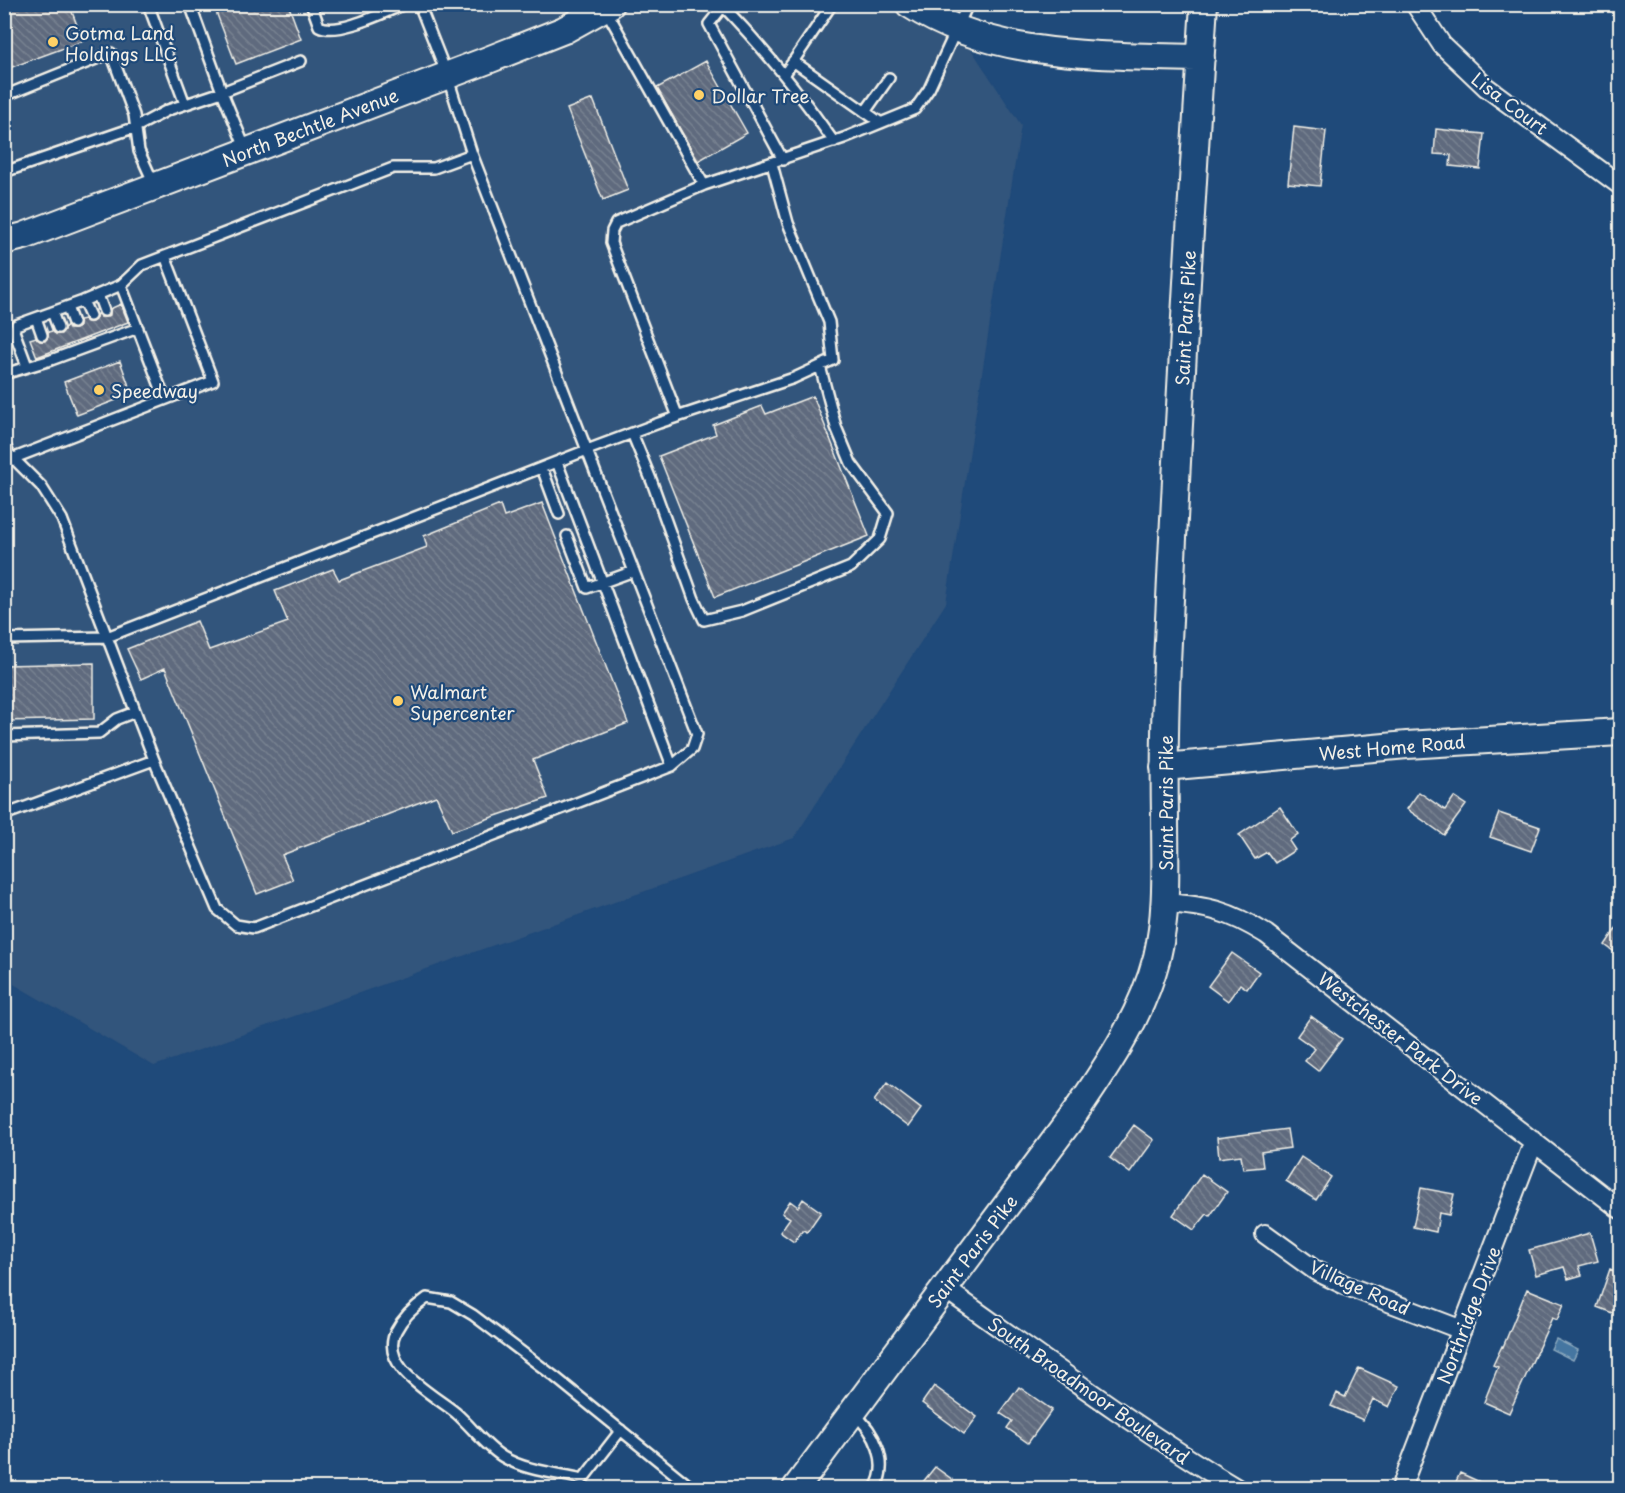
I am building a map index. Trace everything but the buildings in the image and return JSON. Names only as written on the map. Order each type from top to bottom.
[{"type":"street","points":[[909,4],[927,16],[957,30],[1018,47],[1087,54],[1201,58]]},
{"type":"street","name":"Saint Paris Pike","points":[[802,1486],[852,1412],[1076,1112],[1109,1063],[1128,1031],[1145,993],[1156,960],[1163,929],[1165,903],[1164,767],[1167,664],[1182,362],[1204,4]]},
{"type":"street","name":"Lisa Court","points":[[1415,4],[1442,45],[1486,87],[1620,185]]},
{"type":"street","name":"North Bechtle Avenue","points":[[4,241],[24,236],[564,30],[608,6]]},
{"type":"street","name":"West Home Road","points":[[1164,767],[1407,745],[1620,732]]},
{"type":"street","name":"Westchester Park Drive","points":[[1165,903],[1201,905],[1221,911],[1244,920],[1266,934],[1620,1209]]},
{"type":"street","name":"Northridge Drive","points":[[1401,1488],[1534,1141]]},
{"type":"street","name":"Village Road","points":[[1265,1234],[1316,1270],[1347,1286],[1462,1330]]},
{"type":"street","name":"South Broadmoor Boulevard","points":[[944,1288],[1188,1459],[1236,1488]]},
{"type":"lane","points":[[148,4],[185,104]]},
{"type":"lane","points":[[190,4],[246,151]]},
{"type":"lane","points":[[311,4],[319,26],[325,29],[338,29],[405,4]]},
{"type":"lane","points":[[9,460],[41,486],[62,519],[154,760],[217,909],[236,926],[254,928],[672,766],[692,749],[697,734],[472,154],[447,75],[419,4]]},
{"type":"lane","points":[[784,75],[830,7],[829,4]]},
{"type":"lane","points":[[678,417],[611,243],[612,231],[616,223],[704,185],[834,142],[915,109],[929,89],[968,4]]},
{"type":"lane","points":[[783,160],[709,24],[723,5],[784,75],[834,142]]},
{"type":"lane","points":[[608,6],[704,185]]},
{"type":"lane","points":[[4,96],[111,53],[134,115],[139,151],[155,186]]},
{"type":"lane","points":[[4,172],[136,127],[168,110],[301,61]]},
{"type":"lane","points":[[793,61],[881,123]]},
{"type":"lane","points":[[865,111],[889,78]]},
{"type":"lane","points":[[27,366],[14,331],[16,325],[121,285],[142,265],[393,168],[434,168],[472,154]]},
{"type":"lane","points":[[4,639],[107,637],[587,450],[794,378],[833,360],[829,322],[789,223],[771,164]]},
{"type":"lane","points":[[9,460],[213,381],[165,256]]},
{"type":"lane","points":[[121,285],[165,399]]},
{"type":"lane","points":[[98,295],[104,311]]},
{"type":"lane","points":[[83,301],[90,316]]},
{"type":"lane","points":[[67,307],[74,323]]},
{"type":"lane","points":[[52,312],[58,328]]},
{"type":"lane","points":[[36,318],[42,335]]},
{"type":"lane","points":[[4,374],[113,333],[138,328]]},
{"type":"lane","points":[[632,433],[652,482],[693,599],[704,620],[742,611],[851,567],[880,539],[888,513],[851,463],[836,427],[820,366]]},
{"type":"lane","points":[[4,443],[9,460]]},
{"type":"lane","points":[[557,462],[672,766]]},
{"type":"lane","points":[[542,468],[559,514]]},
{"type":"lane","points":[[567,536],[587,588],[634,571]]},
{"type":"lane","points":[[4,736],[99,733],[117,719],[135,712]]},
{"type":"lane","points":[[4,815],[154,760]]},
{"type":"lane","points":[[621,1430],[583,1479],[523,1466],[504,1457],[456,1413],[406,1374],[398,1364],[392,1350],[392,1340],[408,1313],[427,1298],[451,1302],[473,1315],[621,1430],[692,1488]]},
{"type":"lane","points":[[852,1412],[866,1425],[881,1458],[881,1477],[875,1488]]},
{"type":"shaded area","points":[[5,5],[942,5],[1021,125],[946,603],[794,838],[154,1066],[5,979]]},
{"type":"shaded area","points":[[1556,1339],[1578,1350],[1573,1360],[1551,1349]]},
{"type":"place","name":"Gotma Land Holdings LLC","points":[[53,42]]},
{"type":"place","name":"Dollar Tree","points":[[699,95]]},
{"type":"place","name":"Speedway","points":[[99,390]]},
{"type":"place","name":"Walmart Supercenter","points":[[398,701]]}]
